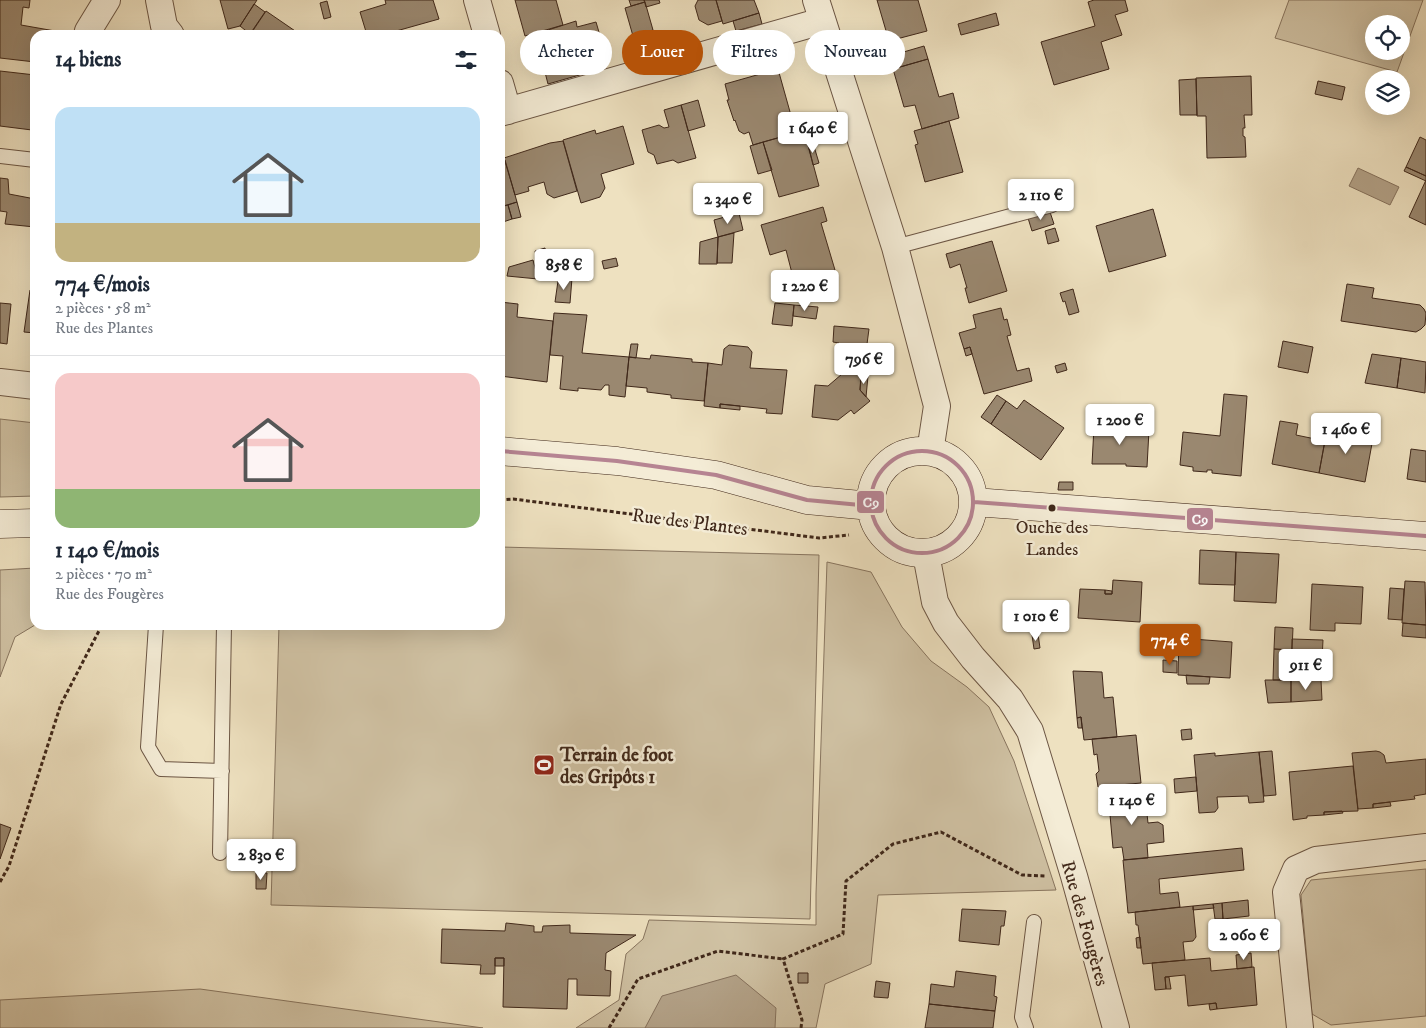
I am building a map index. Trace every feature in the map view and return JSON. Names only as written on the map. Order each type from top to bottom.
[{"type":"street","points":[[89,30],[107,0]]},
{"type":"street","points":[[159,0],[164,26],[167,30]]},
{"type":"street","points":[[477,0],[486,30]]},
{"type":"street","points":[[505,112],[819,10],[895,247],[937,406],[930,452]]},
{"type":"street","points":[[0,382],[30,385]]},
{"type":"street","points":[[505,451],[617,461],[707,474],[807,500],[871,506]]},
{"type":"street","points":[[918,451],[930,452],[946,457],[959,466],[968,478],[974,502],[972,515],[966,530],[958,540],[942,550],[926,554],[909,552],[896,547],[879,531],[871,506],[874,485],[886,466],[908,453],[918,451]]},
{"type":"street","points":[[974,502],[1426,536]]},
{"type":"street","points":[[0,524],[30,523]]},
{"type":"street","name":"Rue des Fougères","points":[[926,554],[935,602],[946,623],[973,658],[1010,699],[1030,731],[1074,876],[1116,1028]]},
{"type":"street","points":[[1300,1028],[1286,892],[1296,869],[1316,860],[1426,847]]},
{"type":"lane","points":[[0,156],[30,159]]},
{"type":"lane","points":[[895,247],[1052,205]]},
{"type":"lane","points":[[156,630],[148,747],[160,770],[222,771]]},
{"type":"lane","points":[[220,853],[224,630]]},
{"type":"lane","points":[[1026,1028],[1022,1017],[1034,922]]},
{"type":"path","name":"Rue des Plantes","points":[[505,500],[513,499],[819,538],[879,531]]},
{"type":"path","points":[[0,882],[9,866],[61,704],[99,630]]},
{"type":"path","points":[[609,1028],[638,979],[718,951],[783,959],[843,934],[846,881],[893,844],[942,832],[1022,875],[1074,876]]},
{"type":"path","points":[[783,959],[802,1020],[801,1028]]},
{"type":"shaded area","points":[[1289,0],[1423,0],[1410,36],[1410,15],[1365,15],[1365,60],[1401,60],[1398,70],[1390,70],[1275,38]]},
{"type":"shaded area","points":[[1358,168],[1399,187],[1390,205],[1349,186]]},
{"type":"shaded area","points":[[0,419],[30,422],[30,496],[0,497]]},
{"type":"shaded area","name":"Terrain de foot des Gripôts 1","points":[[505,547],[819,555],[810,919],[271,905],[279,630],[505,630]]},
{"type":"shaded area","points":[[827,562],[871,572],[902,627],[931,661],[967,687],[989,707],[1014,761],[1056,890],[878,895],[871,964],[825,984],[816,1028],[576,1028],[619,1000],[626,954],[643,939],[649,920],[816,925]]},
{"type":"shaded area","points":[[30,568],[30,628],[15,637],[0,677],[0,570]]},
{"type":"shaded area","points":[[1426,869],[1426,1016],[1331,1025],[1312,1014],[1301,895],[1311,880]]},
{"type":"shaded area","points":[[736,975],[776,1008],[775,1028],[645,1028],[662,996]]},
{"type":"shaded area","points":[[200,989],[483,1028],[0,1028],[0,1000]]},
{"type":"building","points":[[0,0],[30,0],[29,8],[23,7],[21,25],[49,30],[30,30],[30,61],[0,58]]},
{"type":"building","points":[[220,0],[257,0],[240,26],[228,29]]},
{"type":"building","points":[[385,0],[433,0],[439,19],[400,30],[365,30],[360,12],[386,4]]},
{"type":"building","points":[[515,0],[556,0],[563,25],[546,30],[523,30]]},
{"type":"building","points":[[629,0],[644,0],[645,2],[631,6]]},
{"type":"building","points":[[644,0],[659,0],[660,3],[646,7]]},
{"type":"building","points":[[698,0],[716,0],[722,21],[708,25],[699,20],[695,6]]},
{"type":"building","points":[[716,0],[754,0],[759,13],[723,24]]},
{"type":"building","points":[[877,0],[918,0],[927,31],[905,37],[905,30],[886,30]]},
{"type":"building","points":[[1094,0],[1125,0],[1128,11],[1115,15],[1122,35],[1101,42],[1109,69],[1054,85],[1041,42],[1095,26],[1088,2]]},
{"type":"building","points":[[327,1],[331,17],[324,19],[320,3]]},
{"type":"building","points":[[645,2],[653,30],[631,30],[625,8]]},
{"type":"building","points":[[254,4],[265,12],[253,30],[245,30],[240,26]]},
{"type":"building","points":[[266,11],[294,30],[253,30]]},
{"type":"building","points":[[759,13],[762,24],[736,30],[733,21]]},
{"type":"building","points":[[996,13],[999,25],[961,35],[958,24]]},
{"type":"building","points":[[576,21],[577,27],[596,22],[598,30],[548,30]]},
{"type":"building","points":[[924,46],[928,59],[905,66],[905,52]]},
{"type":"building","points":[[928,59],[939,97],[953,93],[959,118],[922,129],[915,105],[904,107],[895,75],[905,75],[905,66]]},
{"type":"building","points":[[0,71],[30,74],[30,130],[0,126]]},
{"type":"building","points":[[546,75],[580,75],[548,84]]},
{"type":"building","points":[[757,75],[780,75],[792,119],[794,119],[799,132],[753,145],[749,132],[744,134],[739,131],[734,121],[727,100],[729,100],[725,84]]},
{"type":"building","points":[[1251,76],[1252,115],[1244,115],[1245,128],[1243,128],[1246,157],[1207,158],[1206,116],[1197,116],[1196,78]]},
{"type":"building","points":[[1196,79],[1197,115],[1180,115],[1179,80]]},
{"type":"building","points":[[1318,81],[1345,87],[1342,100],[1315,94]]},
{"type":"building","points":[[698,100],[705,126],[688,131],[681,105]]},
{"type":"building","points":[[681,105],[696,158],[678,163],[673,160],[657,164],[654,155],[648,152],[642,130],[659,125],[664,128],[669,127],[664,110]]},
{"type":"building","points":[[949,121],[963,172],[925,182],[915,145],[918,144],[914,131]]},
{"type":"building","points":[[623,126],[634,164],[601,174],[605,188],[600,197],[581,203],[563,140],[595,130],[596,134]]},
{"type":"building","points":[[809,129],[813,143],[808,145],[819,186],[779,197],[763,142]]},
{"type":"building","points":[[1420,137],[1426,140],[1426,176],[1406,167]]},
{"type":"building","points":[[563,141],[577,191],[554,198],[547,194],[544,182],[528,187],[529,191],[515,195],[505,158],[550,143]]},
{"type":"building","points":[[763,142],[772,170],[758,174],[750,146]]},
{"type":"building","points":[[813,143],[819,163],[813,165],[808,145]]},
{"type":"building","points":[[505,160],[517,202],[505,206]]},
{"type":"building","points":[[1406,167],[1426,176],[1426,181],[1404,171]]},
{"type":"building","points":[[0,178],[8,179],[9,194],[30,198],[30,226],[5,224],[7,212],[0,211]]},
{"type":"building","points":[[1426,180],[1426,225],[1409,217]]},
{"type":"building","points":[[517,202],[521,217],[512,219],[508,205]]},
{"type":"building","points":[[508,205],[512,219],[505,221],[505,206]]},
{"type":"building","points":[[823,207],[827,221],[821,223],[835,270],[794,281],[786,250],[770,255],[761,225]]},
{"type":"building","points":[[1153,209],[1166,256],[1109,272],[1096,226]]},
{"type":"building","points":[[1050,212],[1054,224],[1032,231],[1028,218]]},
{"type":"building","points":[[739,213],[743,230],[718,237],[714,220]]},
{"type":"building","points":[[1055,228],[1059,241],[1048,244],[1045,231]]},
{"type":"building","points":[[734,233],[732,263],[717,263],[718,237]]},
{"type":"building","points":[[718,237],[717,264],[699,264],[700,242]]},
{"type":"building","points":[[992,241],[1007,291],[969,303],[960,264],[950,268],[946,254]]},
{"type":"building","points":[[545,248],[547,261],[538,264],[535,251]]},
{"type":"building","points":[[616,258],[618,266],[604,269],[602,261]]},
{"type":"building","points":[[533,260],[538,279],[507,276],[509,267]]},
{"type":"building","points":[[572,278],[570,303],[555,302],[558,281]]},
{"type":"building","points":[[1347,284],[1374,288],[1372,298],[1420,305],[1426,313],[1425,325],[1416,332],[1341,321]]},
{"type":"building","points":[[1073,289],[1079,312],[1069,315],[1065,301],[1063,302],[1060,293]]},
{"type":"building","points":[[30,290],[30,333],[24,332]]},
{"type":"building","points":[[0,303],[11,304],[7,344],[0,343]]},
{"type":"building","points":[[505,303],[518,304],[517,317],[553,321],[547,382],[505,377]]},
{"type":"building","points":[[775,303],[794,305],[792,326],[772,324]]},
{"type":"building","points":[[794,305],[818,307],[816,319],[793,316]]},
{"type":"building","points":[[1001,308],[1004,320],[1007,319],[1011,335],[1007,336],[1017,371],[1029,368],[1032,381],[984,394],[970,347],[964,349],[959,333],[976,328],[973,315]]},
{"type":"building","points":[[554,313],[587,315],[582,353],[629,357],[625,397],[609,395],[609,385],[605,385],[601,390],[578,388],[578,391],[560,389],[563,356],[550,355]]},
{"type":"building","points":[[834,326],[869,329],[865,359],[870,359],[868,376],[861,376],[860,390],[870,401],[854,414],[851,410],[838,420],[812,417],[815,385],[828,386],[842,374],[843,358],[837,358],[839,343],[833,342]]},
{"type":"building","points":[[1283,341],[1313,347],[1308,373],[1278,367]]},
{"type":"building","points":[[631,344],[638,344],[636,358],[629,357]]},
{"type":"building","points":[[729,345],[748,347],[752,352],[750,368],[787,370],[782,414],[766,413],[767,409],[720,404],[720,408],[704,406],[708,363],[722,365],[724,349]]},
{"type":"building","points":[[970,347],[972,354],[966,356],[964,349]]},
{"type":"building","points":[[1372,354],[1401,358],[1397,388],[1365,383]]},
{"type":"building","points":[[651,355],[692,359],[692,362],[708,363],[704,401],[671,398],[671,395],[647,392],[647,388],[626,386],[629,357],[650,359]]},
{"type":"building","points":[[1401,358],[1426,362],[1425,393],[1397,388]]},
{"type":"building","points":[[1065,363],[1067,370],[1057,373],[1055,366]]},
{"type":"building","points":[[861,376],[868,376],[866,397],[860,390]]},
{"type":"building","points":[[1224,394],[1247,396],[1241,476],[1212,473],[1212,470],[1207,470],[1207,472],[1193,471],[1193,467],[1180,465],[1183,432],[1220,436]]},
{"type":"building","points":[[997,395],[1006,401],[991,424],[981,417]]},
{"type":"building","points":[[1024,400],[1064,428],[1041,460],[991,424],[1006,401],[1017,409]]},
{"type":"building","points":[[720,404],[740,406],[740,410],[720,408]]},
{"type":"building","points":[[1109,421],[1122,422],[1122,429],[1149,430],[1147,467],[1126,466],[1126,464],[1092,464],[1094,427],[1109,428]]},
{"type":"building","points":[[1280,421],[1298,424],[1296,435],[1325,441],[1319,473],[1272,464]]},
{"type":"building","points":[[1327,429],[1373,438],[1365,482],[1319,473]]},
{"type":"building","points":[[1411,449],[1426,451],[1426,482],[1407,479]]},
{"type":"building","points":[[1059,482],[1073,482],[1073,490],[1058,490]]},
{"type":"building","points":[[1200,550],[1236,552],[1235,585],[1199,584]]},
{"type":"building","points":[[1236,552],[1279,554],[1276,603],[1234,601]]},
{"type":"building","points":[[1113,580],[1142,582],[1140,622],[1078,618],[1080,589],[1105,590],[1105,594],[1112,594]]},
{"type":"building","points":[[1405,581],[1425,582],[1426,625],[1402,623]]},
{"type":"building","points":[[1312,584],[1363,587],[1361,624],[1335,623],[1335,631],[1310,630]]},
{"type":"building","points":[[1390,588],[1404,589],[1402,620],[1388,619]]},
{"type":"building","points":[[1105,590],[1112,591],[1112,594],[1105,594]]},
{"type":"building","points":[[1403,623],[1426,625],[1426,638],[1402,636]]},
{"type":"building","points":[[1275,627],[1293,628],[1292,650],[1274,649]]},
{"type":"building","points":[[1038,634],[1040,648],[1034,649],[1032,635]]},
{"type":"building","points":[[1179,638],[1232,642],[1230,678],[1178,675]]},
{"type":"building","points":[[1292,639],[1323,640],[1321,680],[1291,680]]},
{"type":"building","points":[[1274,649],[1292,650],[1291,680],[1273,680]]},
{"type":"building","points":[[1163,660],[1177,661],[1177,673],[1163,672]]},
{"type":"building","points":[[1073,671],[1102,672],[1104,698],[1113,697],[1117,737],[1084,740],[1081,717],[1077,718]]},
{"type":"building","points":[[1186,675],[1210,677],[1209,684],[1187,684]]},
{"type":"building","points":[[1265,680],[1291,680],[1291,702],[1268,703]]},
{"type":"building","points":[[1291,680],[1321,680],[1322,700],[1291,702]]},
{"type":"building","points":[[1081,717],[1082,728],[1078,728],[1077,718]]},
{"type":"building","points":[[1191,729],[1192,739],[1182,740],[1181,730]]},
{"type":"building","points":[[1136,735],[1141,783],[1098,787],[1096,774],[1099,771],[1097,754],[1094,755],[1092,739]]},
{"type":"building","points":[[1272,751],[1276,795],[1264,796],[1259,752]]},
{"type":"building","points":[[1376,751],[1384,755],[1386,763],[1426,759],[1426,794],[1414,796],[1415,799],[1373,804],[1373,808],[1358,809],[1352,753]]},
{"type":"building","points":[[1259,752],[1264,802],[1249,803],[1248,796],[1217,797],[1218,808],[1215,812],[1199,813],[1194,755],[1215,753],[1215,756]]},
{"type":"building","points":[[1353,766],[1358,811],[1324,812],[1324,815],[1307,816],[1307,818],[1293,820],[1289,772]]},
{"type":"building","points":[[1196,777],[1197,791],[1175,793],[1174,779]]},
{"type":"building","points":[[1145,796],[1148,823],[1158,822],[1163,825],[1164,842],[1147,844],[1148,858],[1124,860],[1122,847],[1113,848],[1110,815],[1101,815],[1099,800]]},
{"type":"building","points":[[1390,802],[1391,806],[1373,808],[1373,804]]},
{"type":"building","points":[[1342,811],[1343,813],[1324,815],[1324,812]]},
{"type":"building","points":[[0,824],[11,828],[0,859]]},
{"type":"building","points":[[1242,848],[1244,870],[1159,879],[1160,894],[1178,892],[1180,907],[1128,913],[1123,860]]},
{"type":"building","points":[[256,873],[267,873],[266,889],[256,889]]},
{"type":"building","points":[[1248,900],[1249,916],[1223,919],[1222,903]]},
{"type":"building","points":[[1222,903],[1223,919],[1215,919],[1213,904]]},
{"type":"building","points":[[1213,904],[1214,908],[1193,910],[1193,906]]},
{"type":"building","points":[[1193,906],[1196,937],[1193,941],[1183,942],[1185,960],[1143,964],[1135,912]]},
{"type":"building","points":[[962,909],[1006,911],[1004,926],[1001,926],[999,945],[959,941]]},
{"type":"building","points":[[506,923],[534,926],[534,932],[542,932],[543,926],[570,925],[570,933],[636,935],[606,953],[605,970],[611,971],[610,996],[577,995],[577,979],[568,979],[567,1009],[503,1007],[504,958],[495,958],[495,974],[480,974],[481,965],[441,963],[442,929],[505,931]]},
{"type":"building","points":[[1140,937],[1141,948],[1137,948],[1136,938]]},
{"type":"building","points":[[1251,953],[1252,967],[1237,969],[1236,955]]},
{"type":"building","points":[[495,958],[504,958],[504,966],[495,966]]},
{"type":"building","points":[[1210,958],[1211,971],[1254,967],[1257,1005],[1217,1009],[1216,1003],[1188,1006],[1185,975],[1165,977],[1166,989],[1155,990],[1152,963]]},
{"type":"building","points":[[956,971],[996,976],[994,996],[997,997],[995,1011],[929,1004],[931,984],[954,987]]},
{"type":"building","points":[[798,973],[808,973],[808,983],[798,983]]},
{"type":"building","points":[[1165,977],[1169,977],[1171,989],[1166,989]]},
{"type":"building","points":[[876,981],[890,983],[888,998],[874,997]]},
{"type":"building","points":[[1216,1003],[1217,1009],[1210,1010],[1209,1004]]},
{"type":"building","points":[[929,1004],[995,1011],[993,1028],[925,1028]]},
{"type":"transit line","name":"C9","points":[[505,451],[617,461],[716,475],[807,500],[871,506]]},
{"type":"transit line","name":"C9","points":[[922,451],[932,452],[951,459],[965,473],[972,492],[973,502],[972,512],[965,531],[951,545],[932,552],[922,553],[912,552],[893,545],[879,531],[872,512],[871,502],[872,492],[879,473],[893,459],[912,452],[922,451]]},
{"type":"transit line","name":"C9","points":[[974,502],[1426,536]]},
{"type":"place","name":"Ouche des Landes","points":[[1052,508]]},
{"type":"place","name":"Terrain de foot des Gripôts 1","points":[[544,765]]}]
